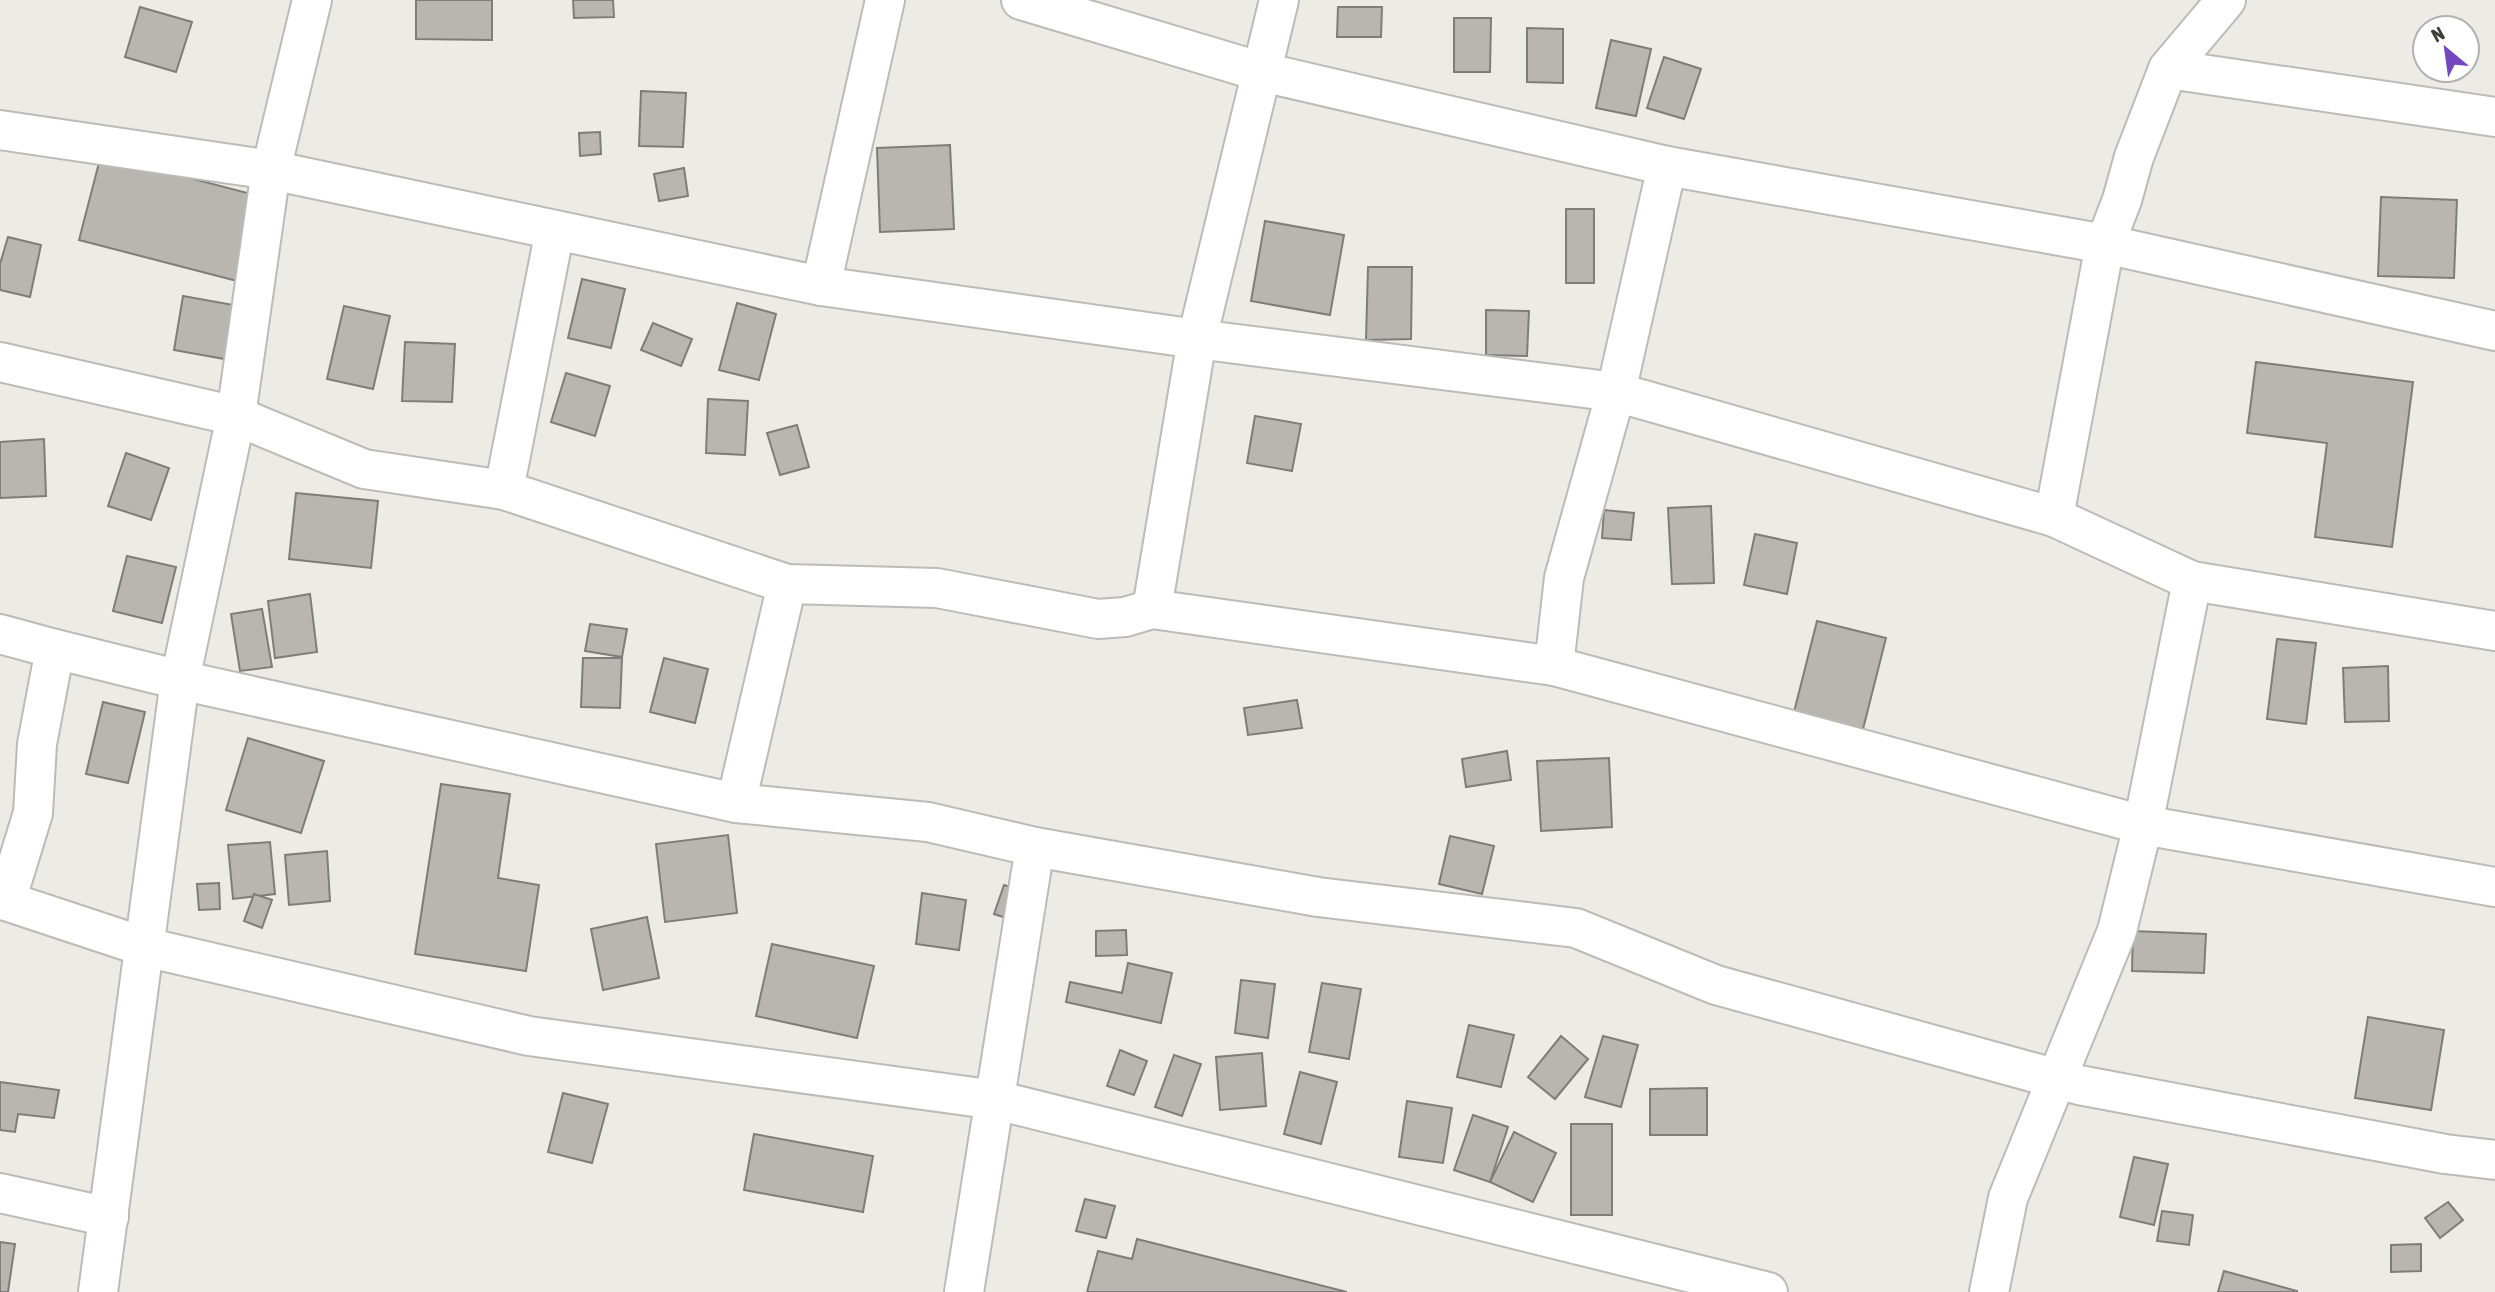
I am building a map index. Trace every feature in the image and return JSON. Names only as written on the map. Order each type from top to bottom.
[{"type":"street","points":[[98,1292],[180,680],[236,416],[271,170],[312,0]]},
{"type":"street","points":[[821,286],[885,0]]},
{"type":"street","points":[[1021,0],[1262,72],[1667,166],[2105,244],[2495,331]]},
{"type":"street","points":[[1152,609],[1197,339],[1279,0]]},
{"type":"street","points":[[2054,517],[2105,244],[2122,200],[2134,157],[2168,69],[2226,0]]},
{"type":"street","points":[[2168,69],[2495,117]]},
{"type":"street","points":[[0,130],[271,170],[821,286],[1197,339],[1616,392],[2054,517],[2192,581],[2495,631]]},
{"type":"street","points":[[1555,666],[1564,578],[1616,392],[1667,166]]},
{"type":"street","points":[[504,490],[555,230]]},
{"type":"street","points":[[0,362],[236,416],[364,469],[504,490],[787,583],[937,588],[1098,619],[1125,617],[1152,609],[1555,666],[2143,825],[2495,887]]},
{"type":"street","points":[[1989,1292],[2008,1198],[2117,931],[2143,825],[2192,581]]},
{"type":"street","points":[[736,803],[787,583]]},
{"type":"street","points":[[0,634],[180,680],[736,803],[928,822],[1035,847],[1318,897],[1576,928],[1716,985],[2078,1085],[2431,1151],[2495,1160]]},
{"type":"street","points":[[55,649],[37,744],[33,813],[3,900],[145,947],[529,1036],[996,1100],[1768,1292]]},
{"type":"street","points":[[964,1292],[1035,847]]},
{"type":"street","points":[[0,1193],[109,1217]]},
{"type":"building","points":[[416,0],[492,0],[492,40],[416,39]]},
{"type":"building","points":[[573,0],[613,0],[614,17],[574,18]]},
{"type":"building","points":[[140,7],[192,22],[176,72],[125,57]]},
{"type":"building","points":[[1338,7],[1382,7],[1381,37],[1337,37]]},
{"type":"building","points":[[1454,18],[1491,18],[1490,72],[1454,72]]},
{"type":"building","points":[[1527,28],[1563,29],[1563,83],[1527,82]]},
{"type":"building","points":[[1611,40],[1651,49],[1636,116],[1596,108]]},
{"type":"building","points":[[1664,57],[1701,69],[1684,119],[1647,108]]},
{"type":"building","points":[[641,91],[686,93],[683,147],[639,146]]},
{"type":"building","points":[[600,132],[601,154],[580,156],[579,133]]},
{"type":"building","points":[[950,145],[954,229],[880,232],[877,148]]},
{"type":"building","points":[[101,155],[259,196],[237,281],[79,240]]},
{"type":"building","points":[[684,168],[688,196],[659,201],[654,174]]},
{"type":"building","points":[[2381,197],[2457,200],[2454,278],[2378,276]]},
{"type":"building","points":[[1566,209],[1594,209],[1594,283],[1566,283]]},
{"type":"building","points":[[1265,221],[1344,235],[1330,315],[1251,301]]},
{"type":"building","points":[[8,237],[41,245],[30,297],[0,290],[0,264]]},
{"type":"building","points":[[1368,267],[1412,267],[1411,339],[1366,340]]},
{"type":"building","points":[[582,279],[625,289],[611,348],[568,338]]},
{"type":"building","points":[[183,296],[239,306],[230,360],[174,350]]},
{"type":"building","points":[[737,303],[776,314],[759,380],[719,370]]},
{"type":"building","points":[[344,306],[390,316],[373,389],[327,379]]},
{"type":"building","points":[[1486,310],[1529,311],[1527,356],[1486,355]]},
{"type":"building","points":[[653,323],[692,339],[681,366],[641,350]]},
{"type":"building","points":[[405,342],[455,344],[452,402],[402,401]]},
{"type":"building","points":[[2256,362],[2413,382],[2392,547],[2315,537],[2327,443],[2247,433]]},
{"type":"building","points":[[566,373],[610,386],[595,436],[551,422]]},
{"type":"building","points":[[708,399],[748,401],[745,455],[706,453]]},
{"type":"building","points":[[1255,416],[1301,424],[1292,471],[1247,463]]},
{"type":"building","points":[[797,425],[809,467],[780,475],[767,433]]},
{"type":"building","points":[[44,439],[46,496],[0,498],[0,442]]},
{"type":"building","points":[[126,453],[169,468],[151,520],[108,506]]},
{"type":"building","points":[[296,493],[378,501],[371,568],[289,559]]},
{"type":"building","points":[[1711,506],[1714,583],[1672,584],[1668,508]]},
{"type":"building","points":[[1604,510],[1634,513],[1631,540],[1602,538]]},
{"type":"building","points":[[1755,534],[1797,543],[1787,594],[1744,585]]},
{"type":"building","points":[[127,556],[176,567],[162,623],[113,611]]},
{"type":"building","points":[[310,594],[317,652],[275,658],[268,601]]},
{"type":"building","points":[[262,609],[272,667],[240,671],[231,614]]},
{"type":"building","points":[[1817,621],[1886,638],[1863,729],[1794,712]]},
{"type":"building","points":[[590,624],[627,629],[622,657],[585,651]]},
{"type":"building","points":[[2277,639],[2316,643],[2306,724],[2267,719]]},
{"type":"building","points":[[583,658],[622,658],[620,708],[581,707]]},
{"type":"building","points":[[664,658],[708,669],[695,723],[650,712]]},
{"type":"building","points":[[2388,666],[2389,721],[2345,722],[2343,668]]},
{"type":"building","points":[[1297,700],[1302,728],[1248,735],[1244,708]]},
{"type":"building","points":[[103,702],[145,712],[128,783],[86,774]]},
{"type":"building","points":[[248,738],[324,761],[301,833],[226,810]]},
{"type":"building","points":[[1507,751],[1511,780],[1466,787],[1462,759]]},
{"type":"building","points":[[1609,758],[1612,827],[1541,831],[1537,761]]},
{"type":"building","points":[[441,784],[510,794],[498,878],[539,885],[526,971],[415,954]]},
{"type":"building","points":[[728,835],[737,913],[665,922],[656,844]]},
{"type":"building","points":[[1450,836],[1494,846],[1482,894],[1439,884]]},
{"type":"building","points":[[270,842],[275,894],[233,899],[228,845]]},
{"type":"building","points":[[327,851],[330,901],[289,905],[285,855]]},
{"type":"building","points":[[219,883],[220,909],[199,910],[197,884]]},
{"type":"building","points":[[1004,885],[1035,895],[1025,924],[994,914]]},
{"type":"building","points":[[922,893],[966,900],[959,950],[916,944]]},
{"type":"building","points":[[254,894],[272,900],[262,928],[244,921]]},
{"type":"building","points":[[647,917],[659,978],[603,990],[591,929]]},
{"type":"building","points":[[1126,930],[1127,955],[1096,956],[1096,931]]},
{"type":"building","points":[[2133,931],[2206,934],[2204,973],[2132,971]]},
{"type":"building","points":[[772,944],[874,966],[857,1038],[756,1016]]},
{"type":"building","points":[[1128,963],[1172,973],[1161,1023],[1066,1002],[1070,982],[1122,993]]},
{"type":"building","points":[[1241,980],[1275,984],[1268,1038],[1235,1033]]},
{"type":"building","points":[[1322,983],[1361,989],[1349,1059],[1309,1052]]},
{"type":"building","points":[[2368,1017],[2444,1030],[2431,1110],[2355,1098]]},
{"type":"building","points":[[1469,1025],[1514,1035],[1501,1087],[1457,1077]]},
{"type":"building","points":[[1561,1036],[1588,1059],[1555,1099],[1528,1077]]},
{"type":"building","points":[[1603,1036],[1638,1045],[1621,1107],[1585,1097]]},
{"type":"building","points":[[1120,1050],[1147,1061],[1134,1095],[1107,1086]]},
{"type":"building","points":[[1262,1053],[1266,1106],[1220,1110],[1216,1057]]},
{"type":"building","points":[[1174,1055],[1201,1064],[1182,1116],[1155,1107]]},
{"type":"building","points":[[1300,1072],[1337,1082],[1321,1144],[1284,1134]]},
{"type":"building","points":[[0,1082],[59,1090],[54,1118],[18,1114],[15,1132],[0,1130]]},
{"type":"building","points":[[1707,1088],[1707,1135],[1650,1135],[1650,1089]]},
{"type":"building","points":[[563,1093],[608,1104],[592,1163],[548,1152]]},
{"type":"building","points":[[1407,1101],[1452,1108],[1443,1163],[1399,1157]]},
{"type":"building","points":[[1473,1115],[1508,1127],[1490,1182],[1454,1170]]},
{"type":"building","points":[[1571,1124],[1612,1124],[1612,1215],[1571,1215]]},
{"type":"building","points":[[1514,1132],[1556,1153],[1533,1202],[1490,1182]]},
{"type":"building","points":[[754,1134],[873,1156],[863,1212],[744,1190]]},
{"type":"building","points":[[2134,1157],[2168,1164],[2154,1225],[2120,1217]]},
{"type":"building","points":[[1085,1199],[1115,1206],[1106,1238],[1076,1231]]},
{"type":"building","points":[[2448,1202],[2463,1220],[2440,1238],[2425,1218]]},
{"type":"building","points":[[2162,1211],[2193,1215],[2189,1245],[2157,1241]]},
{"type":"building","points":[[1137,1239],[1347,1292],[1087,1292],[1098,1251],[1132,1259]]},
{"type":"building","points":[[0,1242],[15,1244],[8,1292],[0,1292]]},
{"type":"building","points":[[2421,1244],[2421,1271],[2391,1272],[2391,1245]]},
{"type":"building","points":[[2224,1271],[2297,1291],[2297,1292],[2218,1292]]}]
